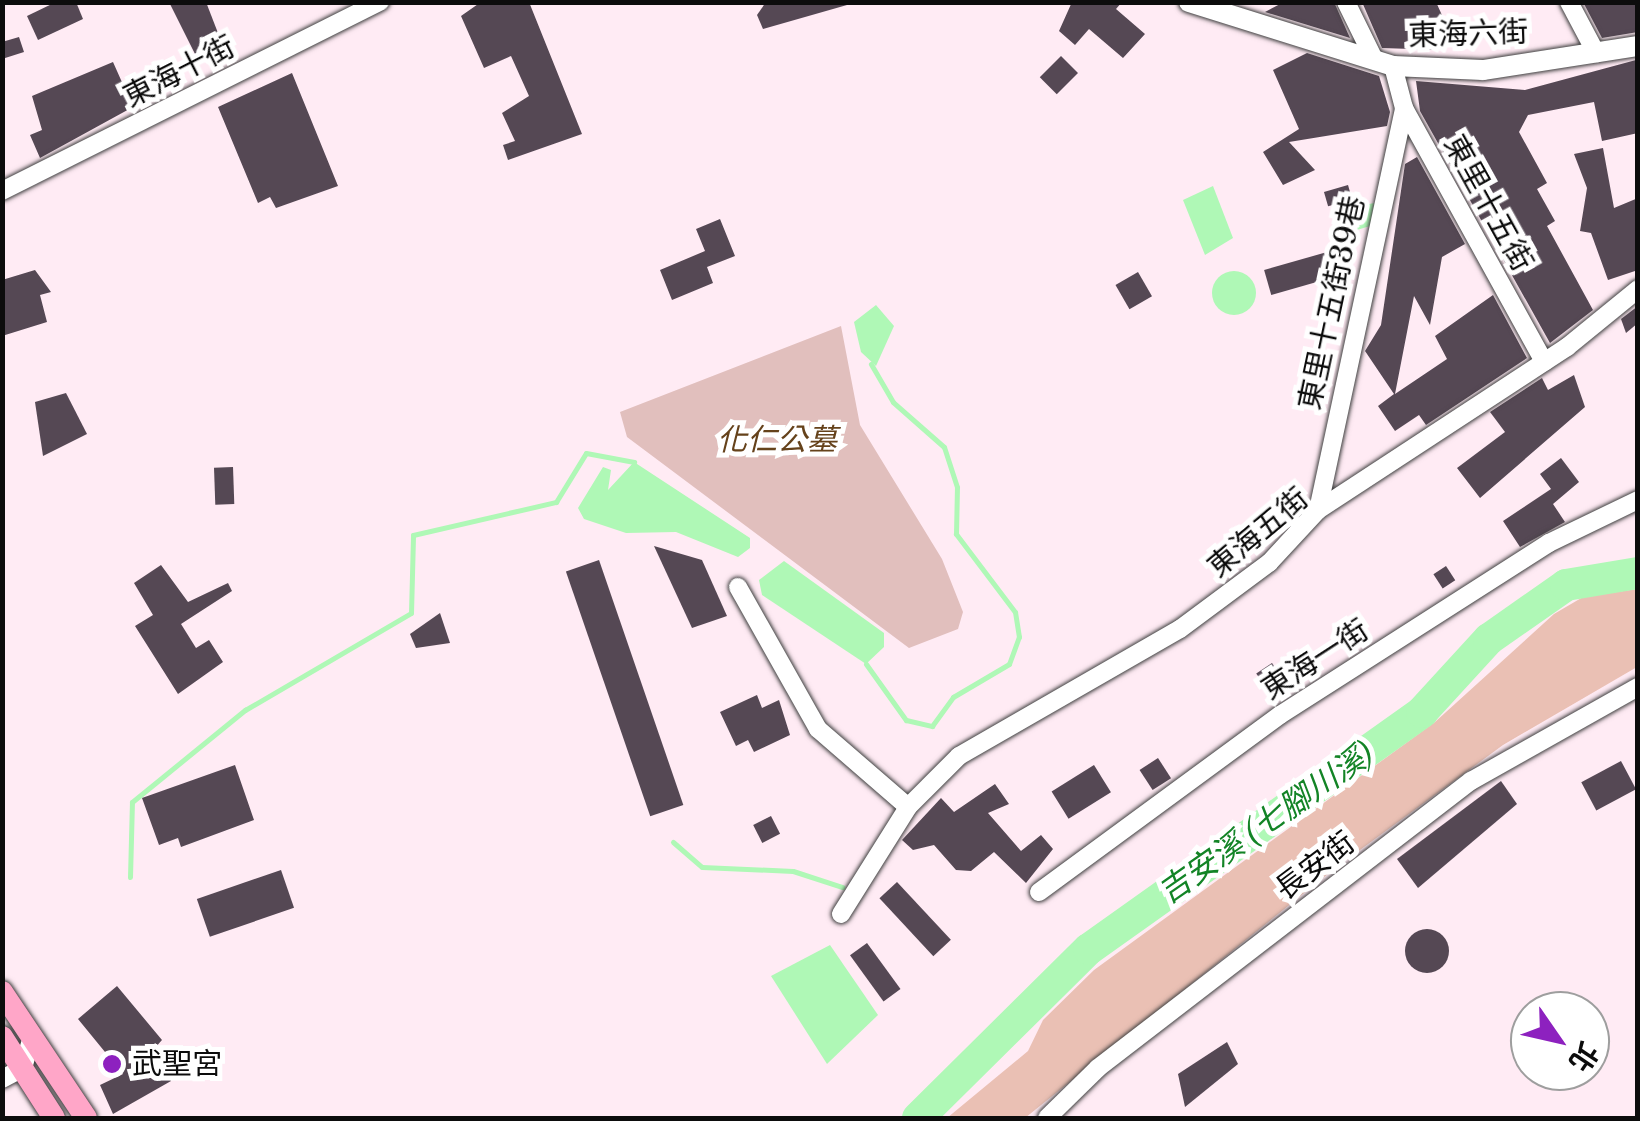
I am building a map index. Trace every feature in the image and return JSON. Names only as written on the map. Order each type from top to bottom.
[{"type":"main road","points":[[2,992],[86,1118]]},
{"type":"main road","points":[[2,1037],[13,1074],[54,1118]]},
{"type":"street","name":"東海十街","points":[[2,191],[380,2]]},
{"type":"street","name":"東海六街","points":[[1189,2],[1383,62],[1483,70],[1637,46]]},
{"type":"street","name":"東里十五街","points":[[1346,2],[1383,62],[1404,108],[1544,362]]},
{"type":"street","points":[[1569,2],[1596,54]]},
{"type":"street","name":"東里十五街39巷","points":[[1318,510],[1404,108]]},
{"type":"street","name":"東海五街","points":[[841,914],[908,807],[959,756],[1225,598],[1318,510],[1544,362],[1638,289]]},
{"type":"street","name":"東海一街","points":[[1039,892],[1296,704],[1549,543],[1638,500]]},
{"type":"street","points":[[738,587],[818,729],[908,807]]},
{"type":"street","name":"長安街","points":[[1046,1118],[1098,1068],[1472,781],[1638,686]]},
{"type":"street","points":[[13,1074],[32,1037]]},
{"type":"shaded area","points":[[1213,186],[1233,238],[1205,255],[1183,200]]},
{"type":"shaded area","points":[[1374,203],[1370,226],[1357,230],[1351,208]]},
{"type":"shaded area","points":[[1234,271],[1250,277],[1256,293],[1250,309],[1234,315],[1218,309],[1212,293],[1218,277]]},
{"type":"shaded area","points":[[876,305],[894,326],[876,366],[861,352],[854,322]]},
{"type":"shaded area","points":[[634,462],[750,538],[750,548],[738,557],[676,532],[626,533],[584,519],[578,508],[603,467],[611,470],[608,490]]},
{"type":"shaded area","points":[[784,561],[884,633],[884,647],[866,664],[762,595],[759,580]]},
{"type":"shaded area","points":[[1637,589],[1637,667],[1503,745],[1334,869],[1025,1118],[947,1118],[1028,1051],[1043,1020],[1094,970],[1435,722],[1554,614],[1583,597]]},
{"type":"shaded area","points":[[830,945],[878,1015],[827,1064],[771,976]]},
{"type":"green space","name":"化仁公墓","points":[[841,326],[860,425],[942,559],[963,612],[958,629],[909,648],[627,437],[620,412]]},
{"type":"building","points":[[56,2],[76,2],[83,19],[38,40],[27,16]]},
{"type":"building","points":[[169,2],[206,2],[223,46],[197,58]]},
{"type":"building","points":[[481,2],[529,2],[582,134],[508,160],[503,145],[515,141],[502,113],[529,96],[511,56],[484,68],[461,16]]},
{"type":"building","points":[[766,2],[854,3],[763,29],[757,15]]},
{"type":"building","points":[[1072,2],[1122,2],[1116,9],[1145,34],[1123,58],[1089,29],[1075,45],[1059,31]]},
{"type":"building","points":[[1284,2],[1334,2],[1350,38],[1265,12]]},
{"type":"building","points":[[1362,2],[1436,2],[1446,24],[1418,39],[1435,38],[1441,50],[1382,48]]},
{"type":"building","points":[[1583,2],[1638,2],[1638,32],[1602,38]]},
{"type":"building","points":[[19,37],[24,52],[2,59],[2,42]]},
{"type":"building","points":[[1307,53],[1379,76],[1390,112],[1387,126],[1289,142],[1315,170],[1283,185],[1263,152],[1299,129],[1273,70]]},
{"type":"building","points":[[1061,56],[1078,73],[1057,94],[1040,77]]},
{"type":"building","points":[[1636,60],[1638,133],[1602,141],[1594,102],[1528,115],[1519,132],[1547,183],[1537,189],[1555,221],[1547,226],[1593,310],[1550,343],[1420,111],[1416,81],[1525,90]]},
{"type":"building","points":[[113,62],[133,107],[40,158],[30,135],[42,130],[32,96]]},
{"type":"building","points":[[292,73],[338,186],[276,208],[270,197],[258,203],[218,107]]},
{"type":"building","points":[[1603,148],[1614,208],[1638,198],[1638,270],[1608,280],[1591,233],[1580,231],[1587,188],[1574,154]]},
{"type":"building","points":[[1417,157],[1465,244],[1442,257],[1430,325],[1414,296],[1395,394],[1447,359],[1435,336],[1493,295],[1527,358],[1426,425],[1419,415],[1395,431],[1378,406],[1394,394],[1365,351],[1381,325],[1405,164]]},
{"type":"building","points":[[1348,185],[1352,199],[1328,206],[1324,192]]},
{"type":"building","points":[[720,219],[735,256],[707,267],[713,283],[672,300],[660,270],[705,251],[696,229]]},
{"type":"building","points":[[1341,248],[1348,273],[1271,295],[1264,270]]},
{"type":"building","points":[[35,270],[51,292],[40,295],[47,322],[2,336],[2,280]]},
{"type":"building","points":[[1138,272],[1152,296],[1129,309],[1115,285]]},
{"type":"building","points":[[1638,306],[1638,323],[1626,333],[1621,319]]},
{"type":"building","points":[[1574,375],[1585,407],[1480,498],[1457,468],[1505,432],[1490,412],[1542,378],[1548,390]]},
{"type":"building","points":[[66,393],[87,434],[43,456],[35,402]]},
{"type":"building","points":[[1561,458],[1579,482],[1553,504],[1565,522],[1520,547],[1503,521],[1551,489],[1540,474]]},
{"type":"building","points":[[233,467],[234,504],[215,505],[214,468]]},
{"type":"building","points":[[654,546],[702,560],[727,616],[692,628]]},
{"type":"building","points":[[599,560],[683,805],[650,816],[566,571]]},
{"type":"building","points":[[161,565],[188,602],[228,583],[232,591],[181,624],[196,648],[209,640],[223,662],[178,694],[135,626],[153,615],[134,583]]},
{"type":"building","points":[[1446,566],[1455,580],[1443,588],[1433,574]]},
{"type":"building","points":[[440,613],[450,643],[416,648],[410,634]]},
{"type":"building","points":[[1272,663],[1280,675],[1264,685],[1256,674]]},
{"type":"building","points":[[757,695],[762,708],[779,700],[790,735],[754,752],[748,740],[736,746],[720,712]]},
{"type":"building","points":[[1158,758],[1171,778],[1153,790],[1140,770]]},
{"type":"building","points":[[1621,761],[1636,789],[1596,810],[1581,782]]},
{"type":"building","points":[[235,765],[254,820],[181,847],[178,838],[159,845],[142,798]]},
{"type":"building","points":[[1094,765],[1111,792],[1069,819],[1052,791]]},
{"type":"building","points":[[1501,781],[1517,804],[1418,888],[1397,859]]},
{"type":"building","points":[[995,784],[1009,804],[988,813],[1021,851],[1041,835],[1053,849],[1026,883],[994,852],[971,871],[956,870],[934,845],[913,850],[902,840],[941,798],[954,812]]},
{"type":"building","points":[[771,816],[780,834],[762,843],[753,825]]},
{"type":"building","points":[[281,870],[294,908],[210,937],[197,899]]},
{"type":"building","points":[[897,882],[951,940],[933,956],[879,898]]},
{"type":"building","points":[[1427,929],[1443,935],[1449,951],[1443,967],[1427,973],[1411,967],[1405,951],[1411,935]]},
{"type":"building","points":[[867,943],[901,989],[884,1001],[850,955]]},
{"type":"building","points":[[117,986],[162,1040],[154,1049],[171,1081],[113,1114],[100,1085],[123,1074],[78,1019]]},
{"type":"building","points":[[1227,1042],[1238,1064],[1185,1107],[1178,1074]]},
{"type":"waterway","points":[[866,664],[906,720],[932,726],[953,697],[1009,664],[1019,637],[1015,612],[956,534],[957,487],[944,447],[893,402],[871,364]]},
{"type":"waterway","points":[[130,877],[132,802],[245,710],[411,613],[413,535],[556,502],[586,453],[634,462]]},
{"type":"waterway","name":"吉安溪 (七腳川溪)","points":[[918,1118],[1089,949],[1422,712],[1489,639],[1566,585],[1638,573]]},
{"type":"waterway","points":[[673,842],[702,867],[793,871],[842,887]]},
{"type":"place","name":"武聖宮","points":[[112,1064]]}]
